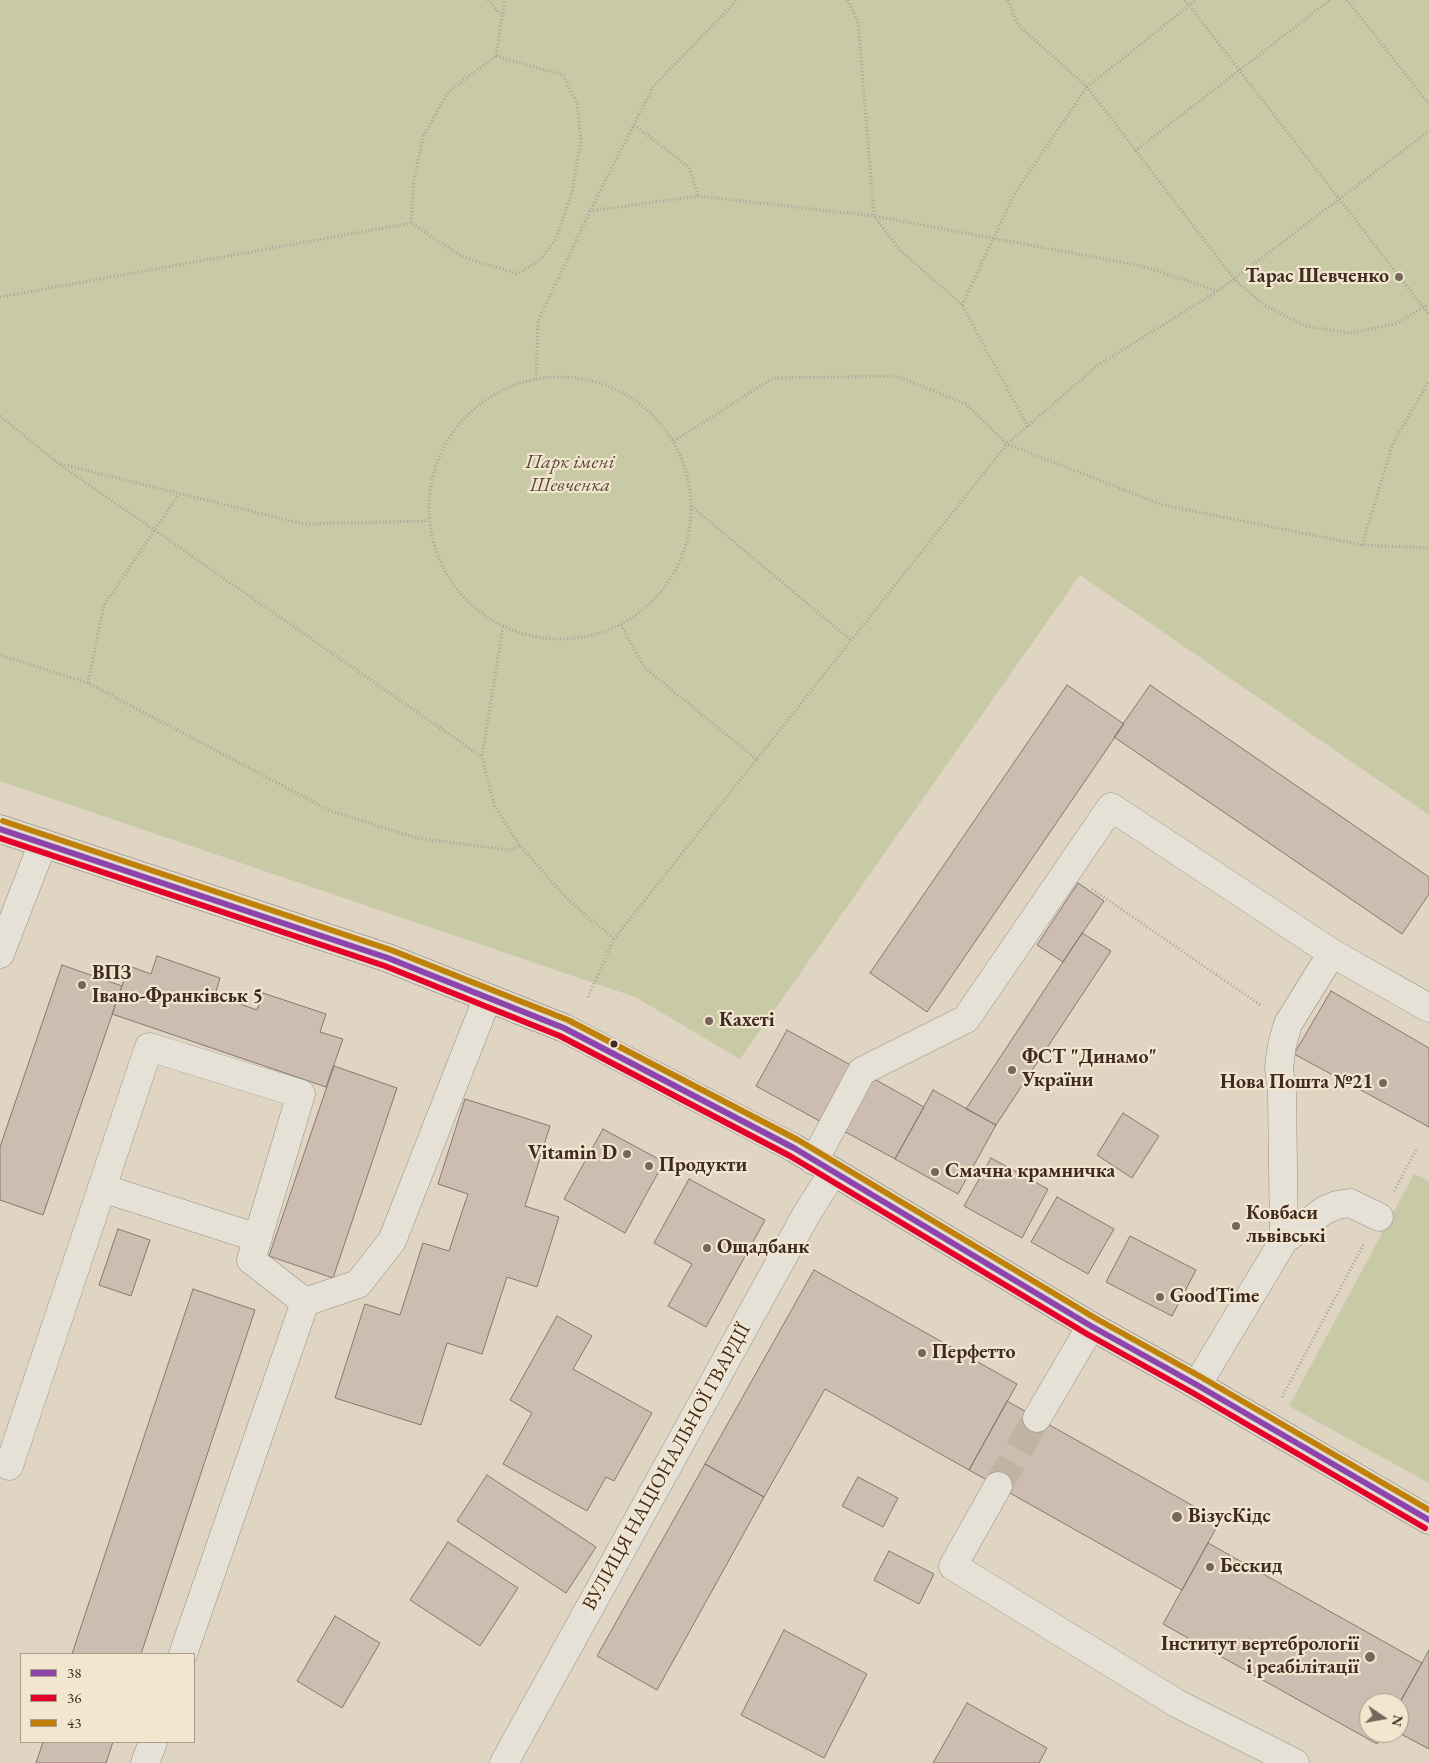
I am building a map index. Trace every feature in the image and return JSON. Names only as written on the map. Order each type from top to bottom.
[{"type":"main road","points":[[0,828],[388,958],[487,999],[564,1028],[824,1166],[1091,1326],[1197,1385],[1429,1520]]},
{"type":"street","name":"ВУЛИЦЯ НАЦІОНАЛЬНОЇ ГВАРДІЇ","points":[[504,1763],[806,1215],[862,1071],[966,1019],[1111,807],[1332,953]]},
{"type":"street","points":[[0,954],[43,843]]},
{"type":"street","points":[[1284,1240],[1282,1093],[1279,1067],[1282,1045],[1288,1024],[1332,953],[1429,1007]]},
{"type":"street","points":[[305,1302],[358,1284],[392,1242],[487,999]]},
{"type":"street","points":[[9,1466],[149,1047],[301,1094],[252,1260],[305,1302]]},
{"type":"street","points":[[102,1188],[258,1238]]},
{"type":"street","points":[[1197,1385],[1284,1240],[1325,1210],[1337,1204],[1350,1203],[1379,1217]]},
{"type":"street","points":[[183,1653],[305,1302]]},
{"type":"street","points":[[1037,1418],[1091,1326]]},
{"type":"street","points":[[998,1486],[953,1566],[1178,1704],[1295,1763]]},
{"type":"street","points":[[145,1763],[153,1743]]},
{"type":"path","points":[[488,0],[502,16]]},
{"type":"path","points":[[411,223],[414,180],[423,137],[448,92],[496,56],[505,0]]},
{"type":"path","points":[[536,379],[538,321],[590,211],[653,88],[737,0]]},
{"type":"path","points":[[848,0],[858,22],[874,216],[900,250],[962,305],[1028,427]]},
{"type":"path","points":[[1008,0],[1018,25],[1087,87],[1234,279],[1264,305],[1305,326],[1350,333],[1395,324],[1429,304]]},
{"type":"path","points":[[1184,0],[1429,315]]},
{"type":"path","points":[[962,305],[1015,193],[1087,87],[1196,0]]},
{"type":"path","points":[[1135,151],[1330,0]]},
{"type":"path","points":[[1347,0],[1429,104]]},
{"type":"path","points":[[0,297],[411,223],[461,256],[517,274],[539,261],[556,239],[572,192],[581,140],[577,104],[563,74],[496,56]]},
{"type":"path","points":[[634,125],[689,167],[698,196]]},
{"type":"path","points":[[588,997],[614,939],[1007,444],[1098,365],[1218,291],[1429,131]]},
{"type":"path","points":[[590,211],[698,196],[874,216],[1142,266],[1218,291]]},
{"type":"path","points":[[564,375],[608,384],[646,407],[674,441],[690,484],[690,529],[677,568],[654,601],[621,625],[583,638],[542,639],[503,627],[466,601],[440,564],[428,522],[431,477],[449,435],[479,402],[519,381],[564,375]]},
{"type":"path","points":[[674,441],[773,378],[896,376],[966,404],[1007,444],[1163,505],[1362,545],[1429,548]]},
{"type":"path","points":[[1362,545],[1393,443],[1429,380]]},
{"type":"path","points":[[0,416],[59,464],[482,758]]},
{"type":"path","points":[[59,464],[303,524],[428,522]]},
{"type":"path","points":[[88,683],[104,605],[179,494]]},
{"type":"path","points":[[690,505],[851,640]]},
{"type":"path","points":[[621,625],[644,667],[757,760]]},
{"type":"path","points":[[503,627],[482,758],[494,805],[520,846],[569,902],[614,939]]},
{"type":"path","points":[[0,655],[88,683],[330,811],[417,838],[510,850],[520,846]]},
{"type":"path","points":[[1067,872],[1288,1024]]},
{"type":"path","points":[[1266,1426],[1416,1150]]},
{"type":"green space","name":"Парк імені Шевченка","points":[[0,0],[1429,0],[1429,815],[1080,575],[740,1059],[635,997],[0,781]]},
{"type":"green space","points":[[1414,1174],[1429,1181],[1429,1483],[1289,1406]]},
{"type":"building","points":[[1067,685],[1124,724],[927,1012],[870,973]]},
{"type":"building","points":[[1150,685],[1429,877],[1429,894],[1402,934],[1114,737]]},
{"type":"building","points":[[1078,883],[1104,901],[1063,962],[1037,945]]},
{"type":"building","points":[[1082,933],[1111,951],[996,1125],[966,1109]]},
{"type":"building","points":[[157,956],[220,978],[215,995],[257,1010],[263,993],[326,1014],[320,1032],[343,1039],[326,1087],[112,1014],[129,966],[151,974]]},
{"type":"building","points":[[62,965],[122,986],[43,1215],[0,1200],[0,1147]]},
{"type":"building","points":[[1331,991],[1429,1048],[1429,1127],[1294,1054]]},
{"type":"building","points":[[787,1030],[856,1068],[825,1124],[756,1086]]},
{"type":"building","points":[[334,1066],[397,1088],[333,1278],[269,1256]]},
{"type":"building","points":[[869,1076],[924,1107],[895,1159],[840,1129]]},
{"type":"building","points":[[933,1090],[996,1125],[958,1194],[895,1159]]},
{"type":"building","points":[[465,1099],[550,1126],[525,1206],[559,1217],[537,1287],[507,1277],[482,1354],[447,1343],[421,1425],[335,1398],[365,1304],[400,1315],[423,1243],[449,1251],[468,1194],[438,1184]]},
{"type":"building","points":[[1123,1113],[1159,1136],[1132,1178],[1097,1155]]},
{"type":"building","points":[[603,1129],[664,1162],[625,1233],[564,1199]]},
{"type":"building","points":[[991,1158],[1048,1189],[1022,1238],[964,1206]]},
{"type":"building","points":[[689,1179],[765,1220],[706,1327],[668,1306],[692,1264],[654,1243]]},
{"type":"building","points":[[1057,1197],[1114,1229],[1088,1274],[1031,1242]]},
{"type":"building","points":[[118,1229],[150,1240],[131,1296],[99,1285]]},
{"type":"building","points":[[1130,1236],[1196,1270],[1172,1316],[1106,1282]]},
{"type":"building","points":[[814,1270],[1017,1384],[969,1470],[825,1389],[764,1497],[705,1464]]},
{"type":"building","points":[[193,1289],[255,1310],[141,1653],[72,1653]]},
{"type":"building","points":[[557,1316],[592,1336],[573,1369],[652,1413],[614,1481],[606,1477],[587,1511],[503,1464],[532,1413],[510,1400]]},
{"type":"building","points":[[1007,1401],[1220,1521],[1182,1590],[969,1470]]},
{"type":"building","points":[[705,1464],[764,1497],[657,1690],[597,1656]]},
{"type":"building","points":[[487,1475],[596,1547],[566,1593],[457,1521]]},
{"type":"building","points":[[858,1477],[898,1498],[883,1527],[842,1506]]},
{"type":"building","points":[[448,1542],[518,1588],[480,1646],[410,1600]]},
{"type":"building","points":[[1208,1543],[1422,1663],[1405,1693],[1359,1693],[1359,1734],[1163,1624]]},
{"type":"building","points":[[889,1551],[934,1574],[919,1604],[874,1580]]},
{"type":"building","points":[[335,1616],[380,1643],[342,1708],[297,1681]]},
{"type":"building","points":[[784,1630],[867,1674],[824,1758],[741,1715]]},
{"type":"building","points":[[1429,1650],[1429,1749],[1409,1738],[1409,1693],[1405,1693]]},
{"type":"building","points":[[967,1703],[1047,1748],[1039,1763],[933,1763]]},
{"type":"building","points":[[43,1743],[113,1743],[106,1763],[36,1763]]},
{"type":"tunnel","points":[[998,1486],[1037,1418]]},
{"type":"transit line","name":"43","points":[[3,821],[391,950],[568,1020],[798,1140],[1095,1318],[1201,1377],[1429,1510]]},
{"type":"transit line","name":"38","points":[[0,829],[388,958],[564,1028],[794,1148],[1091,1326],[1197,1385],[1429,1520]]},
{"type":"transit line","name":"36","points":[[0,838],[385,966],[560,1036],[790,1156],[1087,1334],[1193,1393],[1425,1528]]},
{"type":"place","name":"Тарас Шевченко","points":[[1399,277]]},
{"type":"place","name":"ВПЗ Івано-Франківськ 5","points":[[82,985]]},
{"type":"place","name":"Кахеті","points":[[709,1021]]},
{"type":"place","name":"ФСТ \"Динамо\" України","points":[[1012,1070]]},
{"type":"place","name":"Нова Пошта №21","points":[[1383,1083]]},
{"type":"place","name":"Vitamin D","points":[[627,1154]]},
{"type":"place","name":"Продукти","points":[[649,1166]]},
{"type":"place","name":"Смачна крамничка","points":[[935,1172]]},
{"type":"place","name":"Ковбаси львівські","points":[[1236,1226]]},
{"type":"place","name":"Ощадбанк","points":[[707,1248]]},
{"type":"place","name":"GoodTime","points":[[1160,1297]]},
{"type":"place","name":"Перфетто","points":[[922,1353]]},
{"type":"place","name":"ВізусКідс","points":[[1177,1517]]},
{"type":"place","name":"Бескид","points":[[1210,1567]]},
{"type":"place","name":"Інститут вертебрології і реабілітації","points":[[1370,1657]]}]
